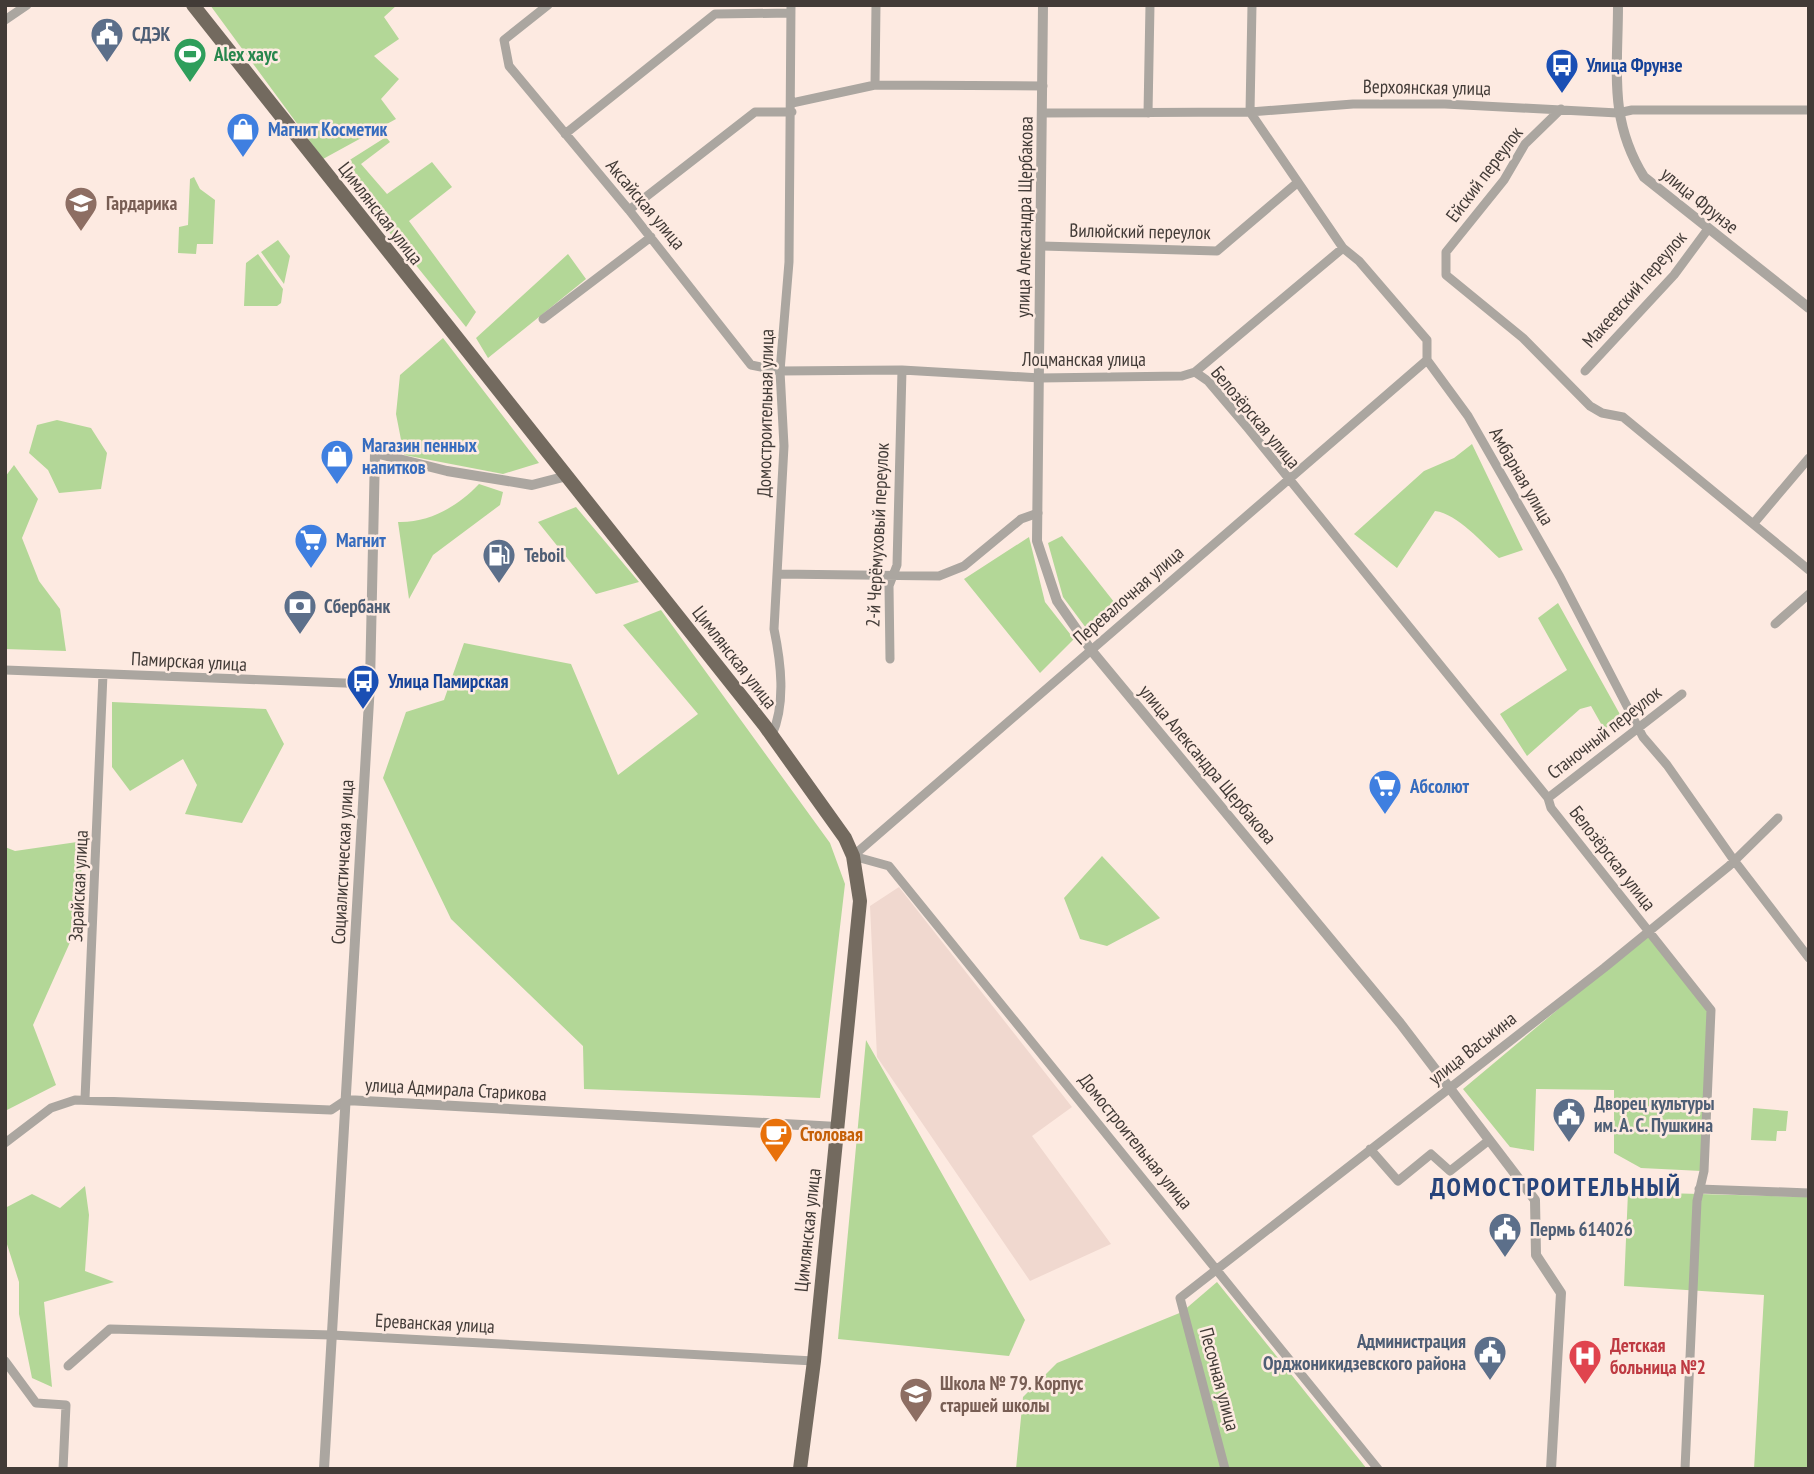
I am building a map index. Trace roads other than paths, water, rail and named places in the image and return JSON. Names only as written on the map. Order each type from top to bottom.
[{"type":"main road","name":"Цимлянская улица","points":[[193,5],[772,735],[836,821],[853,856],[860,901],[814,1361],[800,1469]]},
{"type":"street","points":[[5,20],[27,5]]},
{"type":"street","name":"Аксайская улица","points":[[548,5],[504,40],[509,66],[651,237],[751,365],[780,371]]},
{"type":"street","points":[[875,85],[876,5]]},
{"type":"street","name":"улица Александра Щербакова","points":[[1043,5],[1044,113],[1037,541],[1057,601],[1091,650],[1392,1014],[1535,1200],[1536,1255],[1561,1293],[1551,1469]]},
{"type":"street","points":[[1148,113],[1150,5]]},
{"type":"street","points":[[1250,112],[1252,5]]},
{"type":"street","name":"улица Фрунзе","points":[[1618,5],[1618,113],[1627,150],[1644,177],[1809,308]]},
{"type":"street","points":[[565,134],[715,14],[791,9]]},
{"type":"street","name":"Домостроительная улица","points":[[772,735],[779,718],[780,659],[774,629],[784,446],[780,371],[789,262],[791,9]]},
{"type":"street","points":[[629,210],[755,112],[792,108],[875,85],[1043,86]]},
{"type":"street","name":"Верхоянская улица","points":[[1044,113],[1250,112],[1353,104],[1561,108],[1618,113],[1809,110]]},
{"type":"street","name":"Ейский переулок","points":[[1561,108],[1525,144],[1504,180],[1446,252],[1446,275],[1523,338],[1590,406],[1602,413],[1623,418],[1754,523]]},
{"type":"street","name":"Амбарная улица","points":[[1250,112],[1343,248],[1359,261],[1427,341],[1427,360],[1468,416],[1560,577],[1643,737],[1667,765],[1733,859],[1809,958]]},
{"type":"street","name":"Вилюйский переулок","points":[[1042,246],[1217,251],[1297,183]]},
{"type":"street","name":"Макеевский переулок","points":[[1585,371],[1674,275],[1708,229]]},
{"type":"street","points":[[544,319],[651,237]]},
{"type":"street","points":[[1195,372],[1343,248]]},
{"type":"street","name":"Перевалочная улица","points":[[853,856],[1427,360]]},
{"type":"street","name":"Лоцманская улица","points":[[780,371],[902,370],[1040,378],[1182,376],[1195,372]]},
{"type":"street","name":"2-й Черёмуховый переулок","points":[[890,659],[889,586],[894,573],[902,370]]},
{"type":"street","name":"Белозёрская улица","points":[[1195,372],[1208,381],[1548,798],[1552,808],[1711,1010],[1704,1171],[1699,1189],[1685,1469]]},
{"type":"street","name":"Социалистическая улица","points":[[324,1469],[370,684],[375,453],[447,471],[531,485],[567,476]]},
{"type":"street","points":[[1809,458],[1754,523],[1809,570]]},
{"type":"street","points":[[777,574],[894,573],[939,576],[964,566],[1021,519],[1038,513]]},
{"type":"street","points":[[1775,624],[1809,594]]},
{"type":"street","name":"Памирская улица","points":[[5,670],[370,684]]},
{"type":"street","points":[[342,673],[342,684]]},
{"type":"street","name":"Зарайская улица","points":[[85,1099],[103,674]]},
{"type":"street","name":"Станочный переулок","points":[[1548,798],[1682,694]]},
{"type":"street","name":"улица Васькина","points":[[1180,1298],[1649,931],[1778,818]]},
{"type":"street","name":"Домостроительная улица","points":[[853,856],[889,866],[1218,1268],[1378,1469]]},
{"type":"street","name":"улица Адмирала Старикова","points":[[5,1143],[51,1108],[85,1099],[331,1110],[345,1100],[837,1127]]},
{"type":"street","points":[[1370,1149],[1398,1181],[1431,1154],[1450,1171],[1488,1141]]},
{"type":"street","points":[[1699,1189],[1809,1193]]},
{"type":"street","name":"Песочная улица","points":[[1180,1298],[1225,1469]]},
{"type":"street","name":"Ереванская улица","points":[[68,1366],[110,1329],[332,1335],[814,1361]]},
{"type":"street","points":[[5,1361],[36,1403],[66,1405],[63,1469]]},
{"type":"place","name":"СДЭК","points":[[107,64]]},
{"type":"place","name":"Alex хаус","points":[[190,84]]},
{"type":"place","name":"Улица Фрунзе","points":[[1562,95]]},
{"type":"place","name":"Магнит Косметик","points":[[243,159]]},
{"type":"place","name":"Гардарика","points":[[81,233]]},
{"type":"place","name":"Магазин пенных напитков","points":[[337,486]]},
{"type":"place","name":"Магнит","points":[[311,570]]},
{"type":"place","name":"Teboil","points":[[499,585]]},
{"type":"place","name":"Сбербанк","points":[[300,636]]},
{"type":"place","name":"Улица Памирская","points":[[363,711]]},
{"type":"place","name":"Абсолют","points":[[1385,816]]},
{"type":"place","name":"Дворец культуры им. А. С. Пушкина","points":[[1569,1144]]},
{"type":"place","name":"Столовая","points":[[776,1164]]},
{"type":"place","name":"Пермь 614026","points":[[1505,1259]]},
{"type":"place","name":"Администрация Орджоникидзевского района","points":[[1490,1382]]},
{"type":"place","name":"Детская больница №2","points":[[1585,1386]]},
{"type":"place","name":"Школа № 79. Корпус старшей школы","points":[[916,1424]]},
{"type":"district","name":"ДОМОСТРОИТЕЛЬНЫЙ","points":[[1556,1186]]}]
